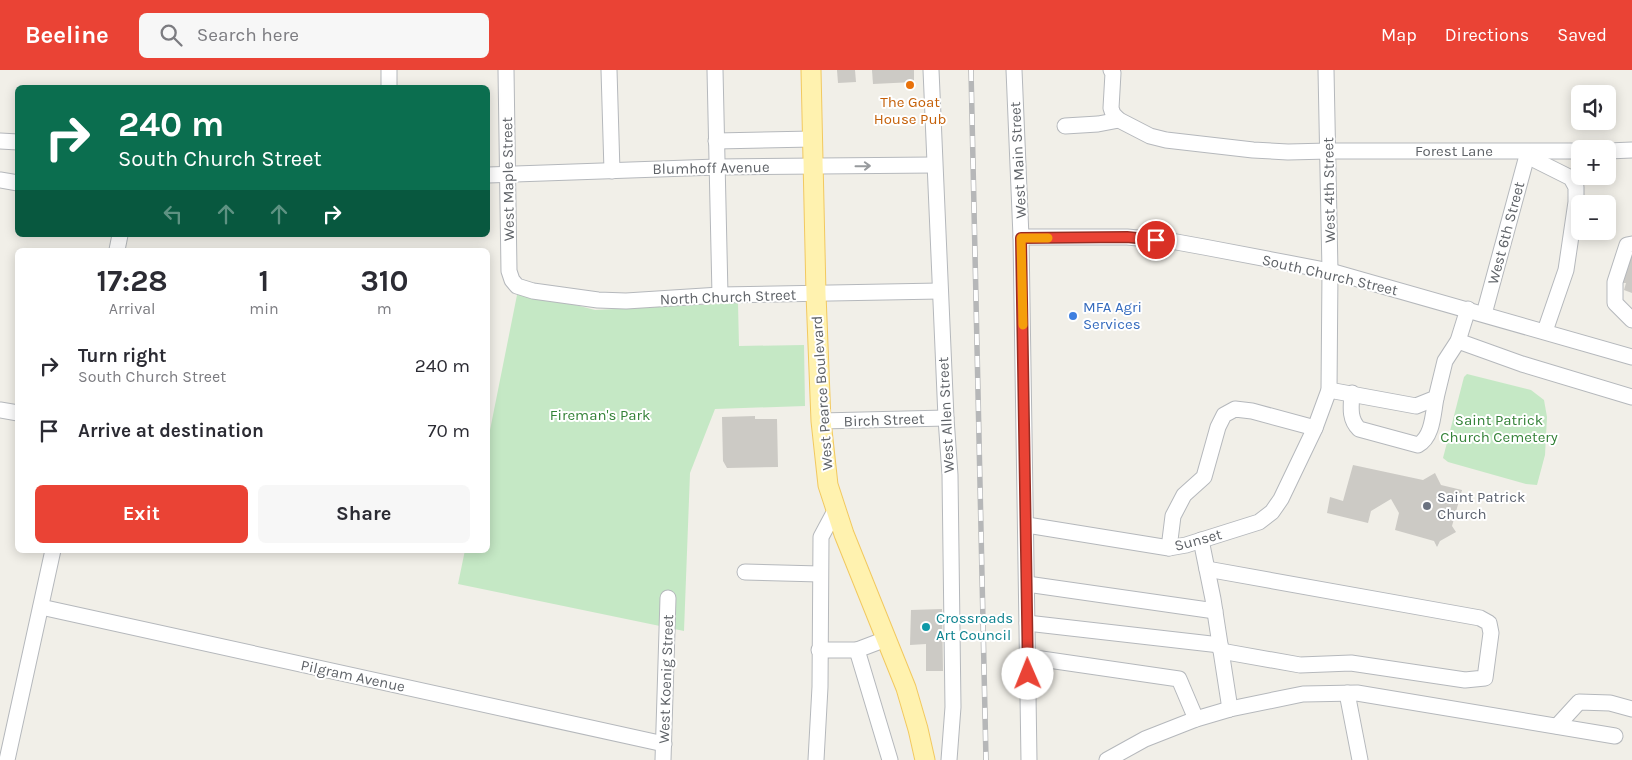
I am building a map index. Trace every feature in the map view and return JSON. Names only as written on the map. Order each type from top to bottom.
[{"type":"main road","name":"West Pearce Boulevard","points":[[811,70],[816,294],[822,421],[828,485],[844,534],[906,688],[925,760]]},
{"type":"street","points":[[389,70],[389,85]]},
{"type":"street","name":"West Maple Street","points":[[506,70],[509,270],[512,280],[517,286]]},
{"type":"street","points":[[608,70],[612,171]]},
{"type":"street","points":[[715,70],[720,296]]},
{"type":"street","name":"West Allen Street","points":[[931,70],[950,475],[953,706],[949,760]]},
{"type":"street","name":"West Main Street","points":[[1014,70],[1021,238],[1027,525],[1029,760]]},
{"type":"street","points":[[1111,70],[1113,73],[1111,108],[1113,114],[1119,120]]},
{"type":"street","name":"West 4th Street","points":[[1315,428],[1329,390],[1329,151],[1326,70]]},
{"type":"street","points":[[1065,126],[1098,124],[1119,120]]},
{"type":"street","name":"Forest Lane","points":[[1119,120],[1150,136],[1166,140],[1253,150],[1288,152],[1571,151]]},
{"type":"street","points":[[716,141],[813,139]]},
{"type":"street","points":[[0,141],[15,142]]},
{"type":"street","points":[[1616,151],[1632,150]]},
{"type":"street","points":[[1528,152],[1534,160],[1571,178],[1576,187],[1576,202],[1566,270],[1545,332]]},
{"type":"street","name":"West 6th Street","points":[[1484,314],[1528,152]]},
{"type":"street","name":"Blumhoff Avenue","points":[[490,175],[717,167],[934,165]]},
{"type":"street","points":[[0,180],[15,182]]},
{"type":"street","name":"South Church Street","points":[[1021,238],[1127,237],[1171,241],[1330,271],[1632,357]]},
{"type":"street","points":[[1632,244],[1626,245],[1615,282],[1615,303],[1632,320]]},
{"type":"street","name":"North Church Street","points":[[517,286],[533,291],[598,300],[626,301],[720,296],[940,291]]},
{"type":"street","points":[[1352,393],[1351,413],[1354,424],[1360,429],[1418,445],[1425,442],[1445,361],[1458,341],[1468,310]]},
{"type":"street","points":[[1458,341],[1522,364],[1632,397]]},
{"type":"street","points":[[1329,390],[1416,406],[1436,398]]},
{"type":"street","points":[[1169,548],[1174,516],[1184,495],[1204,476],[1218,427],[1224,415],[1235,409],[1252,411],[1315,428]]},
{"type":"street","points":[[0,410],[15,412]]},
{"type":"street","name":"Birch Street","points":[[822,421],[946,418]]},
{"type":"street","name":"Sunset","points":[[1027,525],[1169,548],[1186,545],[1259,522],[1272,512],[1280,500],[1315,428]]},
{"type":"street","points":[[816,760],[820,687],[821,537],[836,509]]},
{"type":"street","points":[[1201,540],[1215,612],[1230,709]]},
{"type":"street","points":[[7,760],[53,553]]},
{"type":"street","points":[[1027,623],[1220,648],[1300,665],[1351,662],[1465,680],[1485,678],[1491,633],[1489,623],[1480,618],[1207,569]]},
{"type":"street","points":[[745,572],[820,574]]},
{"type":"street","points":[[1027,584],[1215,612]]},
{"type":"street","name":"West Koenig Street","points":[[663,760],[668,598]]},
{"type":"street","name":"Pilgram Avenue","points":[[41,607],[664,744]]},
{"type":"street","points":[[819,650],[857,650],[886,639]]},
{"type":"street","points":[[857,650],[890,760]]},
{"type":"street","points":[[1028,657],[1179,679],[1196,719]]},
{"type":"street","points":[[1347,693],[1360,760]]},
{"type":"street","points":[[1107,760],[1145,739],[1196,719],[1230,709],[1303,694],[1367,694],[1615,736]]},
{"type":"street","points":[[1557,726],[1579,702],[1610,703],[1632,709]]},
{"type":"green space","name":"Fireman's Park","points":[[518,290],[595,310],[738,303],[739,346],[804,345],[805,406],[715,409],[690,473],[684,631],[458,584],[464,553],[490,553],[490,430]]},
{"type":"green space","name":"Saint Patrick Church Cemetery","points":[[1467,374],[1531,390],[1544,400],[1547,417],[1545,455],[1537,485],[1526,484],[1448,462],[1443,458],[1464,377]]},
{"type":"building","points":[[837,70],[855,70],[856,82],[838,83]]},
{"type":"building","points":[[872,70],[914,70],[914,82],[873,84]]},
{"type":"building","points":[[1631,257],[1632,293],[1624,290],[1626,283],[1622,283],[1624,267],[1628,268]]},
{"type":"building","points":[[755,416],[755,419],[777,419],[778,467],[727,468],[723,461],[722,417]]},
{"type":"building","name":"Saint Patrick Church","points":[[1353,465],[1423,480],[1435,473],[1441,485],[1462,490],[1452,526],[1456,532],[1440,541],[1437,547],[1434,541],[1395,530],[1399,513],[1391,499],[1371,511],[1368,523],[1327,513],[1330,497],[1343,501]]},
{"type":"building","name":"Crossroads Art Council","points":[[942,609],[943,671],[926,671],[926,644],[910,645],[911,610]]},
{"type":"railway","points":[[971,70],[986,760]]},
{"type":"slow traffic","points":[[1023,325],[1021,238],[1048,238]]},
{"type":"place","name":"The Goat House Pub","points":[[910,85]]},
{"type":"place","name":"MFA Agri Services","points":[[1073,316]]},
{"type":"place","name":"Saint Patrick Church","points":[[1427,506]]},
{"type":"place","name":"Crossroads Art Council","points":[[926,627]]},
{"type":"route","points":[[1028,674],[1021,238],[1127,237],[1156,240]]}]
